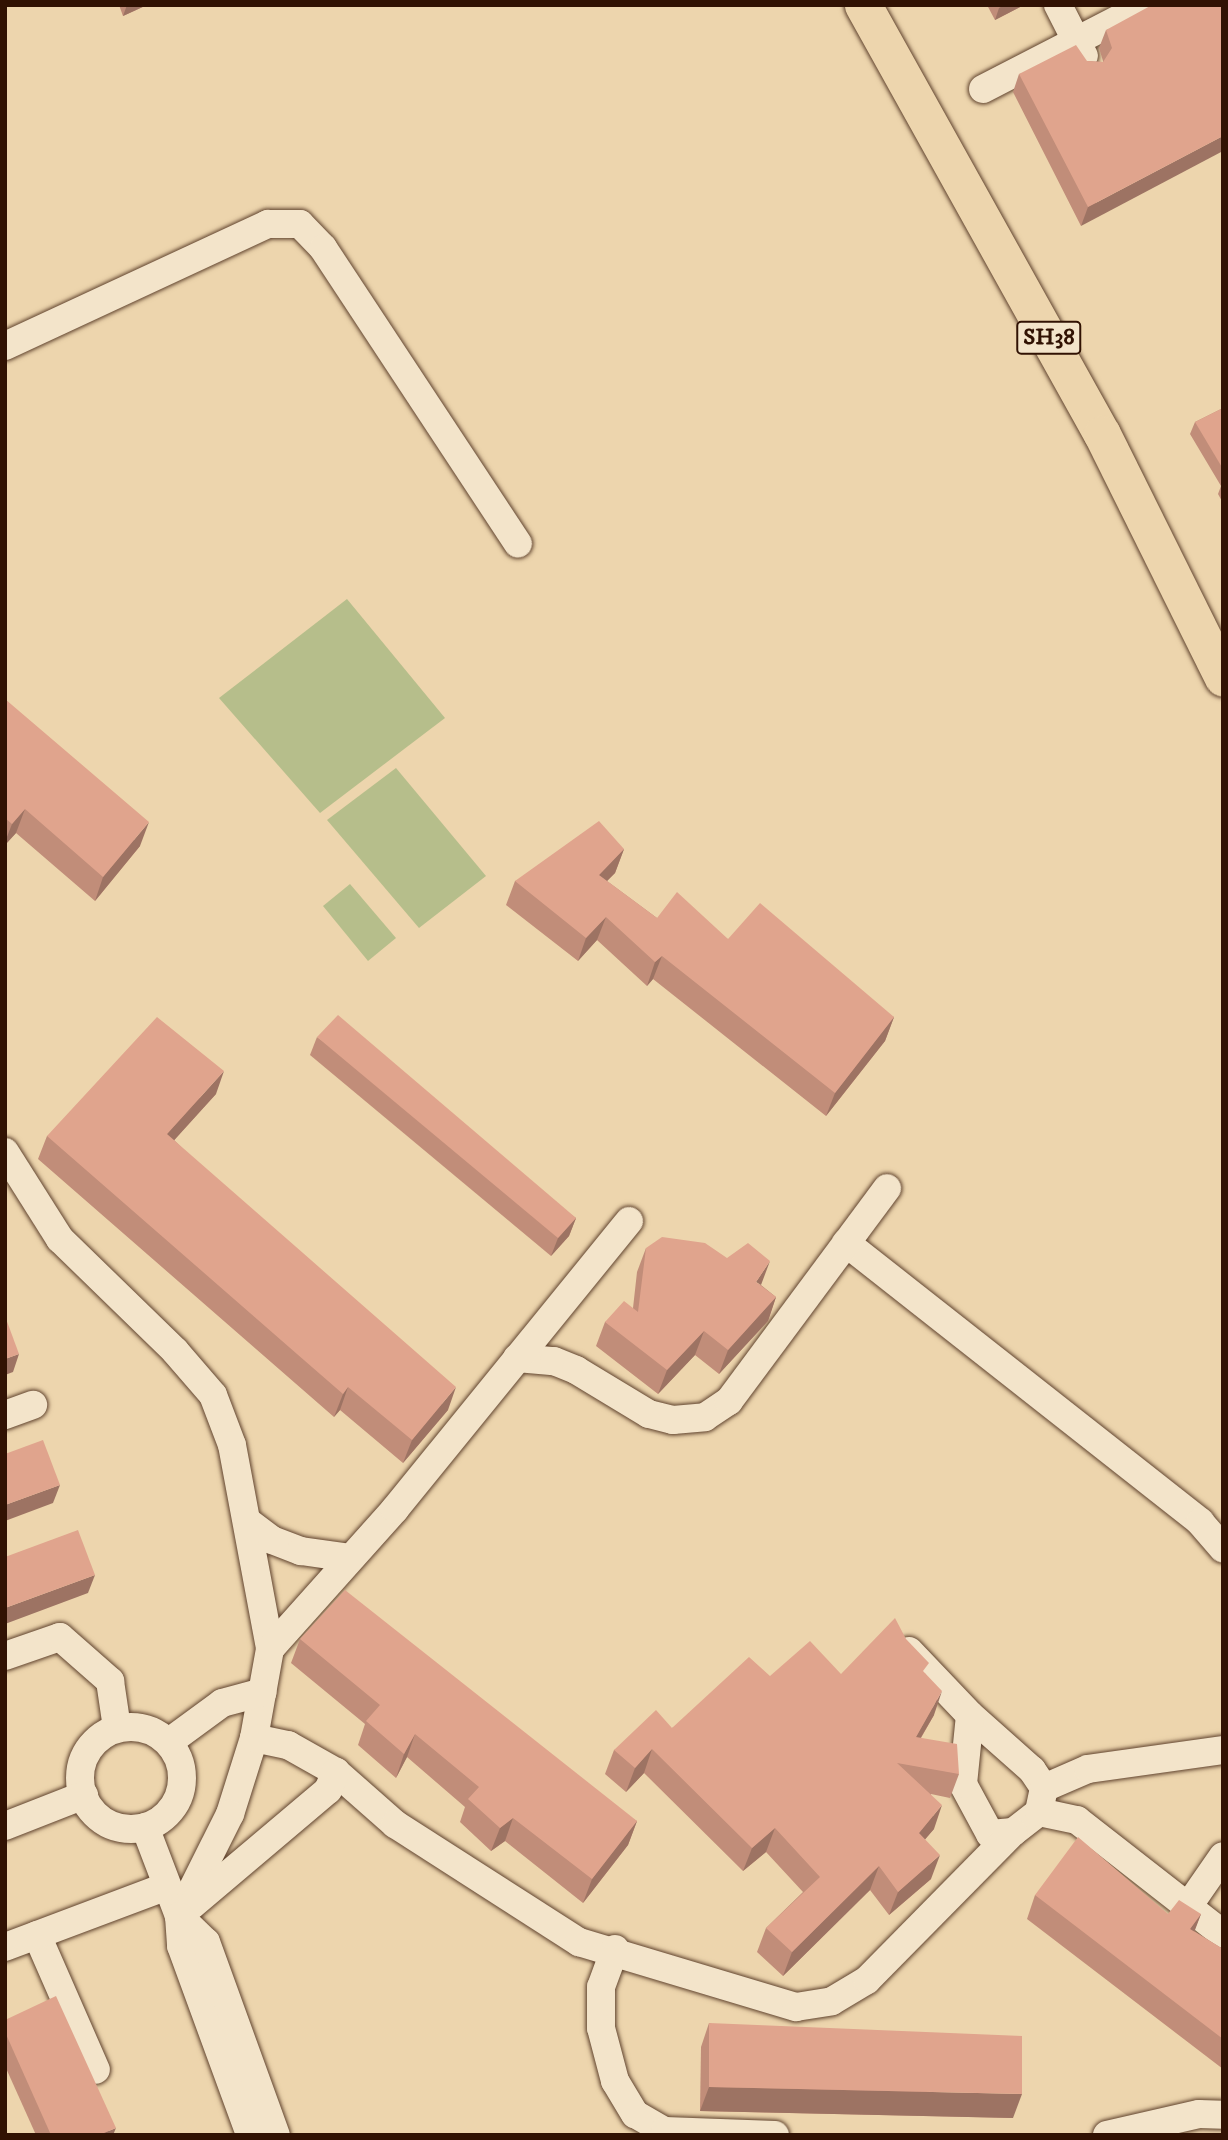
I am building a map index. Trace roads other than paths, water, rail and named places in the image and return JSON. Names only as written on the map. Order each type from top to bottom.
[{"type":"main road","name":"SH38","points":[[863,5],[1102,434],[1223,678]]},
{"type":"street","points":[[1058,5],[1082,53]]},
{"type":"street","points":[[983,89],[1082,53],[1146,5]]},
{"type":"street","points":[[5,346],[268,224],[300,224],[323,248],[518,544]]},
{"type":"street","points":[[5,1152],[60,1239],[175,1351],[214,1395],[232,1445],[270,1649],[254,1738],[220,1838],[179,1916]]},
{"type":"street","points":[[517,1358],[554,1361],[576,1370],[649,1414],[673,1420],[705,1417],[729,1401],[887,1188]]},
{"type":"street","points":[[270,1649],[350,1558],[629,1221]]},
{"type":"street","points":[[846,1243],[1200,1522],[1223,1548]]},
{"type":"street","points":[[5,1415],[33,1405]]},
{"type":"street","points":[[248,1522],[272,1540],[301,1551],[350,1558]]},
{"type":"street","points":[[5,1656],[61,1637],[110,1681],[117,1728]]},
{"type":"street","points":[[909,1651],[970,1715],[1032,1770],[1042,1800],[1077,1820],[1223,1934]]},
{"type":"street","points":[[169,1742],[222,1703],[263,1692]]},
{"type":"street","points":[[970,1715],[963,1784],[990,1835],[1013,1832]]},
{"type":"street","points":[[117,1728],[145,1728],[169,1742],[178,1756],[181,1791],[174,1807],[145,1827],[123,1829],[109,1824],[96,1816],[83,1795],[81,1769],[86,1753],[105,1733],[117,1728]]},
{"type":"street","points":[[254,1738],[288,1745],[336,1772],[395,1824],[579,1942],[615,1949],[796,2007],[832,2001],[867,1980],[1042,1800],[1088,1769],[1223,1750]]},
{"type":"street","points":[[179,1916],[328,1790],[336,1772]]},
{"type":"street","points":[[5,1826],[83,1795]]},
{"type":"street","points":[[145,1827],[179,1916],[181,1947],[250,2135]]},
{"type":"street","points":[[1187,1908],[1223,1856]]},
{"type":"street","points":[[5,1947],[167,1885]]},
{"type":"street","points":[[179,1916],[206,1942],[276,2135]]},
{"type":"street","points":[[37,1935],[96,2070]]},
{"type":"street","points":[[615,1949],[601,1987],[601,2028],[615,2081],[635,2114],[665,2131],[775,2135]]},
{"type":"street","points":[[1107,2135],[1199,2114],[1223,2115]]}]
